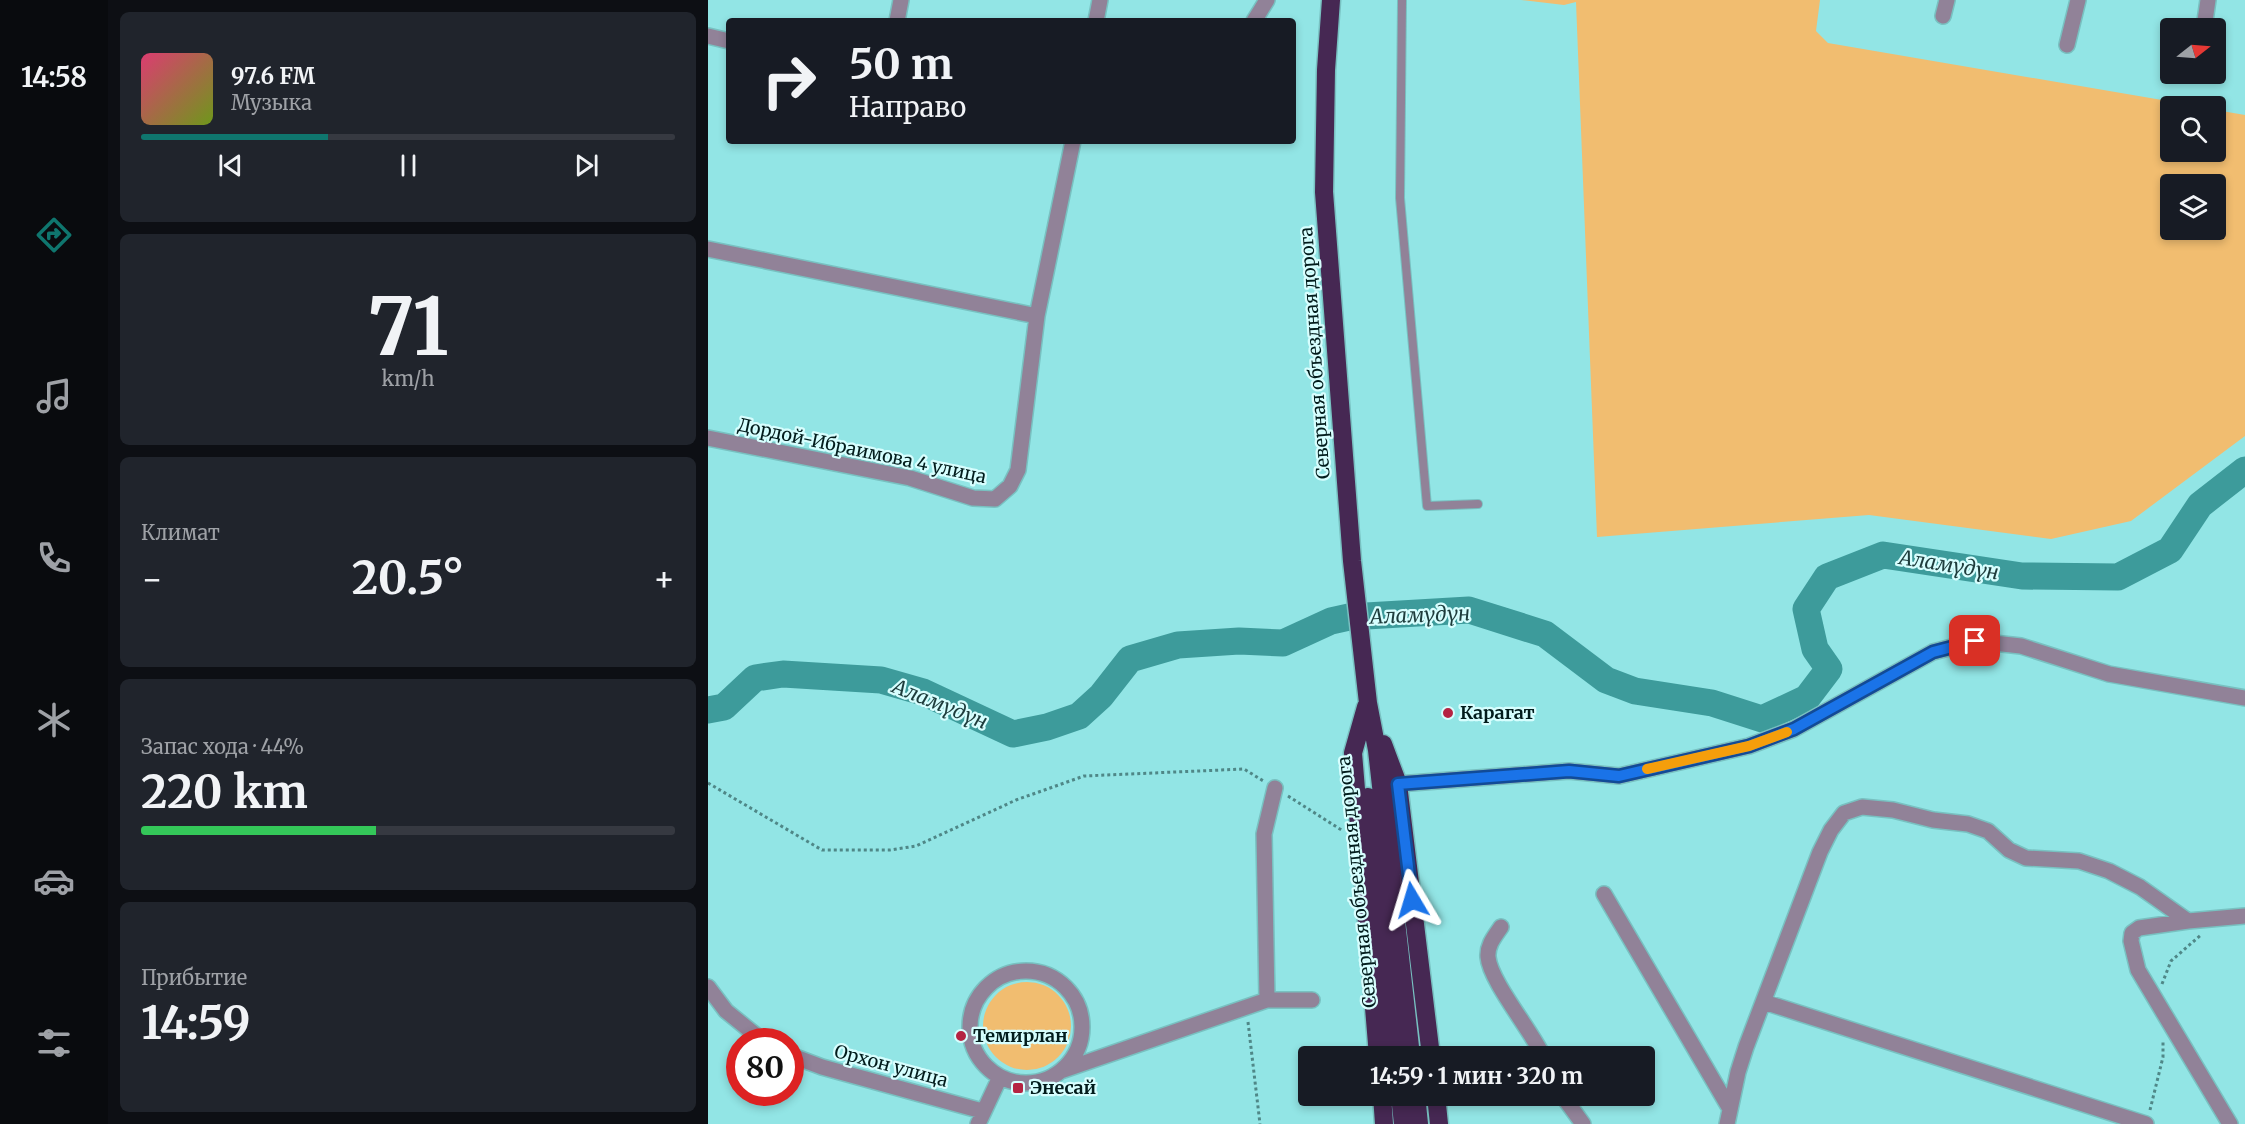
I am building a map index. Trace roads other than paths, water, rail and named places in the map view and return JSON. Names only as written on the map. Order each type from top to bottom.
[{"type":"highway","name":"Северная объездная дорога","points":[[1331,0],[1326,70],[1324,192],[1353,561],[1367,694],[1377,750],[1410,1046]]},
{"type":"highway","name":"Северная объездная дорога","points":[[1367,694],[1363,751],[1395,1046]]},
{"type":"highway","points":[[1367,694],[1398,784],[1430,1046]]},
{"type":"highway","points":[[1367,694],[1353,753],[1377,1046]]},
{"type":"highway","points":[[1383,1106],[1384,1124]]},
{"type":"highway","points":[[1401,1106],[1403,1124]]},
{"type":"highway","points":[[1417,1106],[1419,1124]]},
{"type":"highway","points":[[1437,1106],[1439,1124]]},
{"type":"street","points":[[898,18],[901,0]]},
{"type":"street","points":[[1097,18],[1100,0]]},
{"type":"street","points":[[1256,18],[1267,0]]},
{"type":"street","points":[[1943,16],[1947,0]]},
{"type":"street","points":[[2067,45],[2078,0]]},
{"type":"street","points":[[2205,18],[2208,0]]},
{"type":"street","points":[[708,36],[726,40]]},
{"type":"street","name":"Дордой-Ибраимова 4 улица","points":[[708,438],[910,478],[973,498],[995,499],[1010,486],[1018,470],[1037,316],[1072,144]]},
{"type":"street","points":[[708,249],[1037,316]]},
{"type":"street","points":[[1398,784],[1569,771],[1619,776],[1749,746],[1794,729],[1933,652],[1975,641],[2021,646],[2109,674],[2245,698]]},
{"type":"street","points":[[1267,1000],[1264,834],[1275,788]]},
{"type":"street","points":[[1727,1124],[1738,1072],[1764,1002],[1831,830],[1844,813],[1862,807],[1968,824],[1988,831],[2009,850],[2026,858],[2079,861],[2109,871],[2140,887],[2188,921]]},
{"type":"street","points":[[1604,894],[1730,1108]]},
{"type":"street","points":[[2230,1124],[2138,970],[2132,952],[2132,933],[2139,928],[2245,916]]},
{"type":"street","points":[[1501,927],[1489,946],[1488,957],[1493,973],[1537,1046]]},
{"type":"street","points":[[1061,1071],[1074,1054],[1080,1040],[1079,1009],[1065,987],[1038,972],[1023,970],[994,980],[980,994],[970,1017],[972,1042],[983,1065],[999,1077],[1024,1083],[1044,1080],[1061,1071],[1267,1000],[1312,1000]]},
{"type":"street","points":[[708,987],[726,1011],[747,1028]]},
{"type":"street","points":[[1764,1002],[2147,1124]]},
{"type":"street","name":"Орхон улица","points":[[804,1060],[980,1118]]},
{"type":"street","points":[[980,1118],[999,1077]]},
{"type":"street","points":[[1570,1106],[1582,1124]]},
{"type":"lane","points":[[1402,0],[1400,198],[1427,506],[1478,504]]},
{"type":"waterway","name":"Аламүдүн","points":[[708,710],[724,707],[755,678],[783,674],[881,680],[923,692],[1013,734],[1047,727],[1079,716],[1101,696],[1130,659],[1178,645],[1239,641],[1283,643],[1331,621],[1349,617],[1469,610],[1545,634],[1606,680],[1635,691],[1712,703],[1762,719],[1807,698],[1829,669],[1815,649],[1806,609],[1827,577],[1883,555],[2022,576],[2118,577],[2170,550],[2200,505],[2245,470]]},
{"type":"place","name":"Карагат","points":[[1448,713]]},
{"type":"place","name":"Темирлан","points":[[961,1036]]},
{"type":"place","name":"Энесай","points":[[1018,1088]]}]
